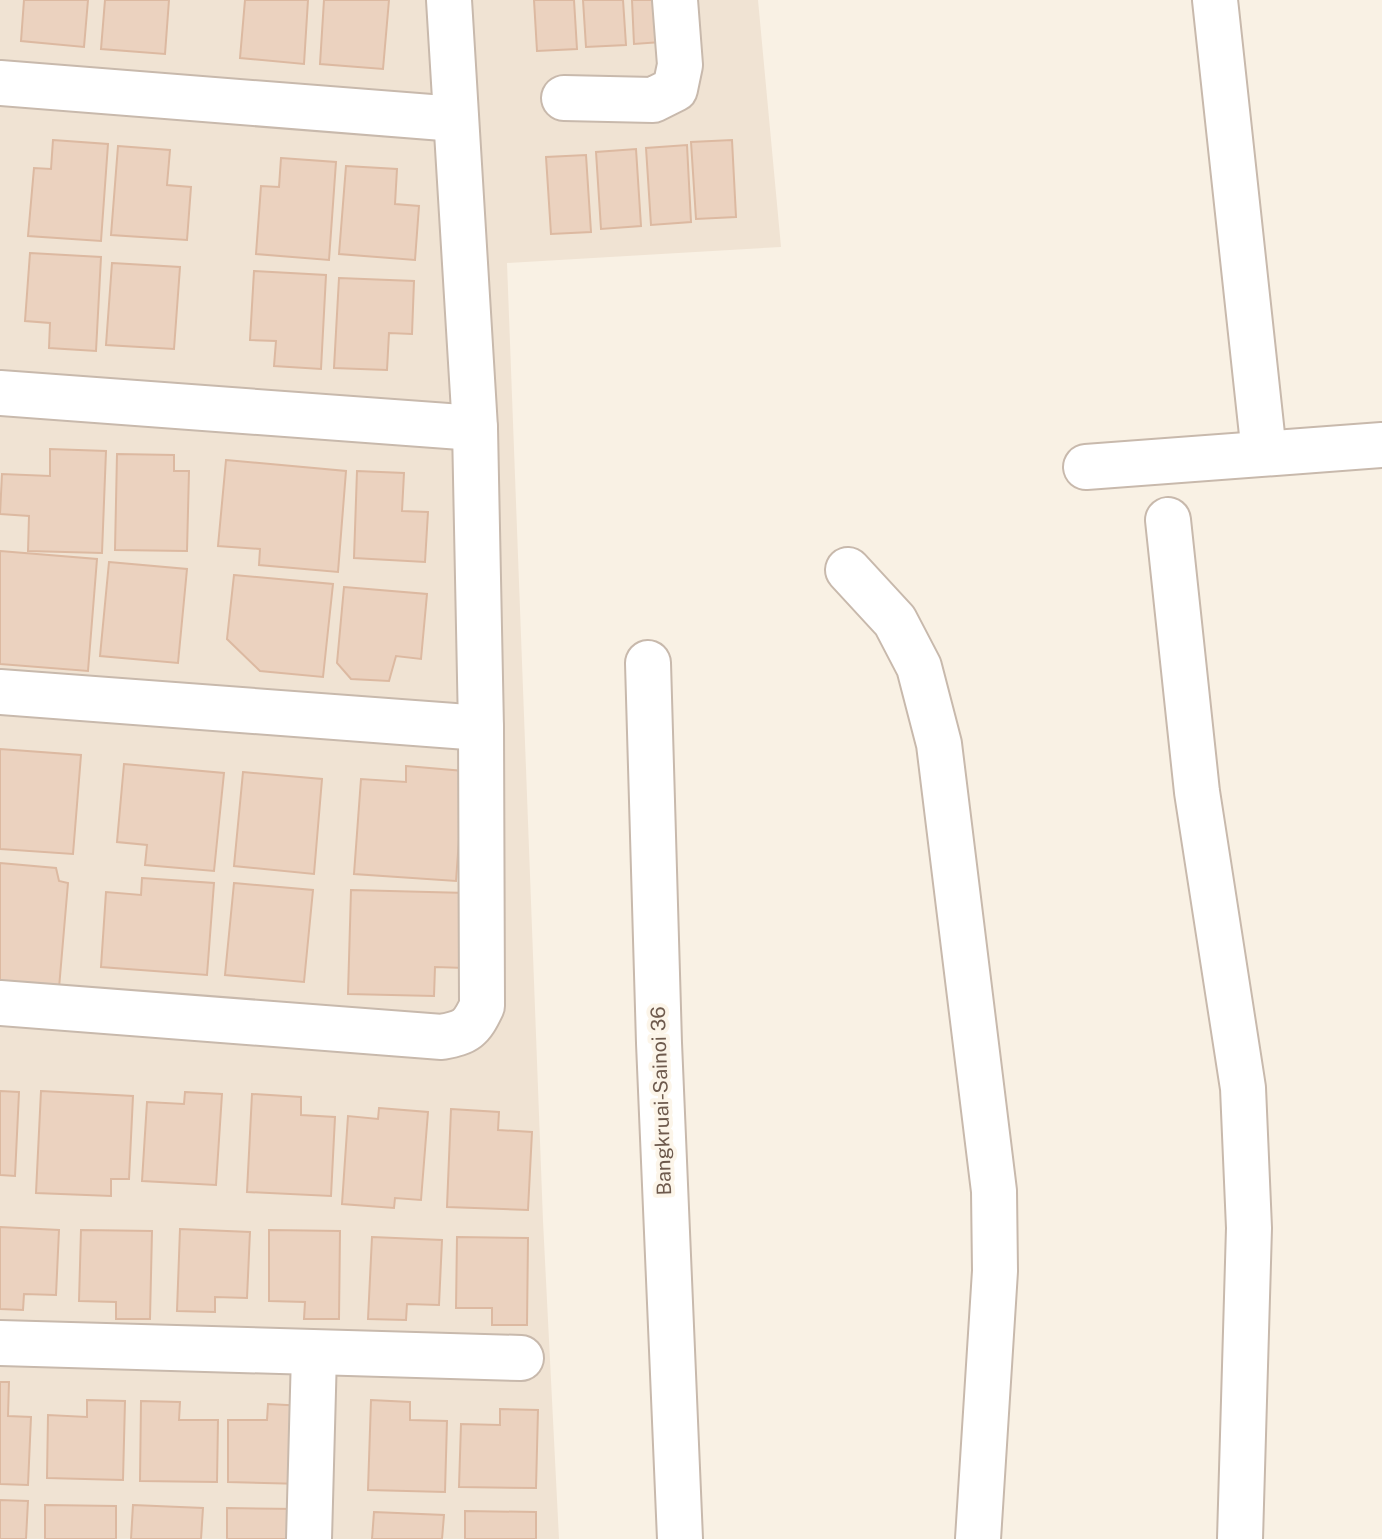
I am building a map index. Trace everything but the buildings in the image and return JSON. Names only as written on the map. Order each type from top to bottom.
[{"type":"street","points":[[0,1003],[442,1037],[462,1033],[474,1024],[482,1006],[475,428],[449,0]]},
{"type":"street","points":[[564,98],[653,100],[675,89],[680,65],[675,0]]},
{"type":"street","points":[[1215,0],[1264,453]]},
{"type":"street","points":[[0,83],[456,119]]},
{"type":"street","points":[[0,393],[475,428]]},
{"type":"street","points":[[1086,467],[1382,445]]},
{"type":"street","points":[[1168,520],[1197,792],[1243,1088],[1249,1228],[1240,1539]]},
{"type":"street","points":[[848,570],[895,621],[919,667],[939,744],[994,1191],[995,1271],[978,1539]]},
{"type":"street","name":"Bangkruai-Sainoi 36","points":[[648,663],[659,1043],[680,1539]]},
{"type":"street","points":[[0,692],[481,728]]},
{"type":"street","points":[[0,1343],[521,1358]]},
{"type":"street","points":[[309,1539],[314,1354]]},
{"type":"shaded area","points":[[0,0],[758,0],[781,247],[507,263],[543,1221],[559,1539],[0,1539]]}]
